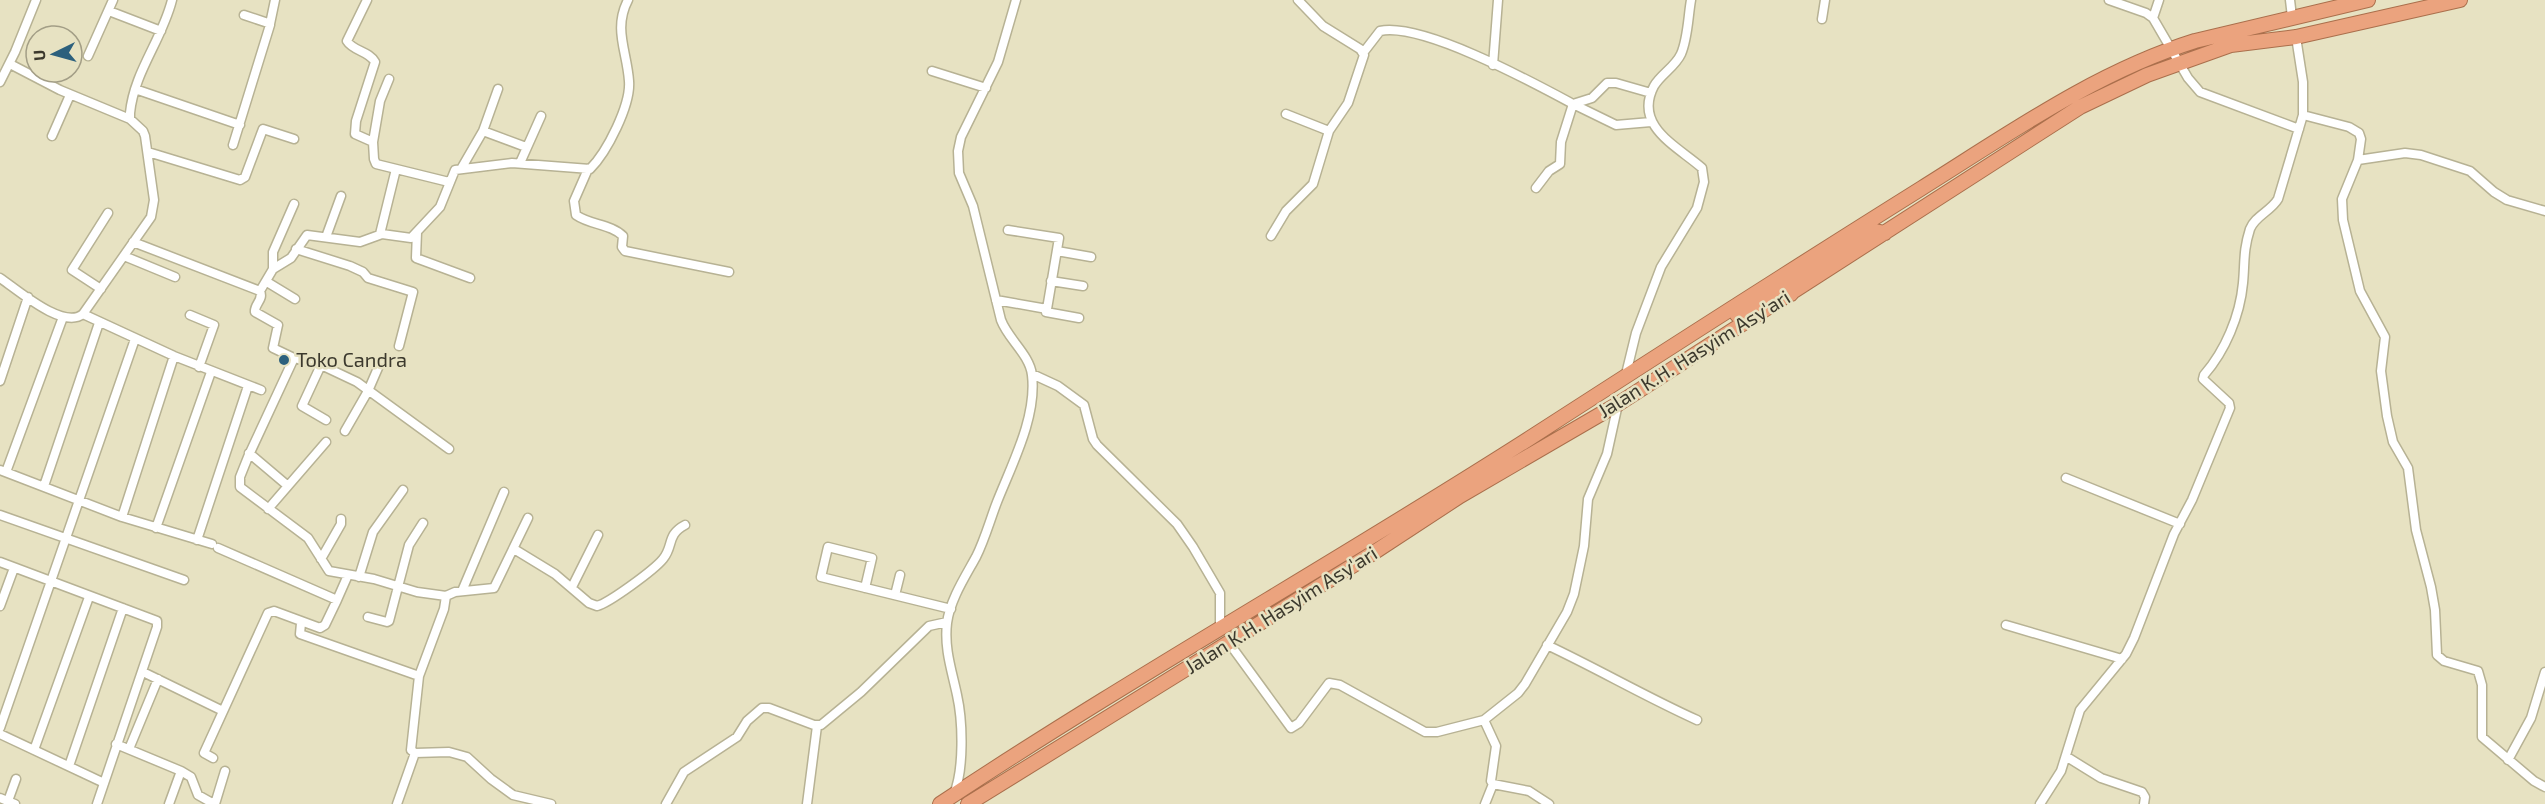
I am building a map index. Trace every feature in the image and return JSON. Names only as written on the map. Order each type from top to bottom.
[{"type":"highway","name":"Jalan K.H. Hasyim Asy'ari","points":[[940,804],[1220,627],[1528,439],[1626,374],[2085,88],[2171,49],[2292,17],[2368,0]]},
{"type":"highway","name":"Jalan K.H. Hasyim Asy'ari","points":[[968,804],[1229,643],[1460,496],[1618,405],[1886,233],[2058,119],[2112,91],[2179,62],[2231,45],[2296,37],[2460,0]]},
{"type":"highway","points":[[1804,262],[1796,270],[1799,276],[1869,232],[1886,233]]},
{"type":"highway","points":[[1717,317],[1732,318],[1792,282],[1796,286],[1790,295]]},
{"type":"highway","points":[[1133,682],[1128,688],[1132,692],[1199,650],[1208,648],[1217,650]]},
{"type":"highway","points":[[1050,735],[1064,735],[1124,698],[1127,701],[1124,707]]},
{"type":"street","points":[[0,82],[10,64],[36,0]]},
{"type":"street","points":[[88,56],[113,0]]},
{"type":"street","points":[[130,119],[139,75],[161,31],[171,0]]},
{"type":"street","points":[[233,145],[270,24],[275,0]]},
{"type":"street","points":[[367,0],[347,41],[350,45],[372,56],[375,62],[355,129],[356,135],[373,142]]},
{"type":"street","points":[[628,0],[620,21],[629,79],[627,101],[617,127],[593,166],[588,169],[574,201],[576,215],[584,221],[618,231],[622,236],[621,247],[625,251],[729,272]]},
{"type":"street","points":[[954,795],[960,769],[959,709],[948,660],[947,622],[957,593],[980,548],[1021,446],[1031,398],[1032,374],[1024,357],[1005,333],[972,206],[958,164],[961,137],[998,62],[1016,0]]},
{"type":"street","points":[[1298,0],[1323,26],[1363,53]]},
{"type":"street","points":[[1492,64],[1498,0]]},
{"type":"street","points":[[1626,374],[1644,309],[1661,267],[1692,219],[1705,175],[1702,168],[1664,138],[1651,122],[1649,103],[1655,85],[1681,54],[1691,0]]},
{"type":"street","points":[[1822,19],[1825,0]]},
{"type":"street","points":[[2109,0],[2146,13],[2153,18],[2188,78],[2200,92],[2299,129]]},
{"type":"street","points":[[2153,18],[2159,0]]},
{"type":"street","points":[[2290,0],[2292,17]]},
{"type":"street","points":[[109,11],[161,31]]},
{"type":"street","points":[[244,15],[270,24]]},
{"type":"street","points":[[1271,236],[1286,210],[1313,184],[1329,131],[1348,103],[1363,53],[1380,31],[1400,29],[1434,39],[1492,64],[1616,125],[1651,122]]},
{"type":"street","points":[[2040,804],[2067,757],[2080,710],[2121,659],[2134,638],[2230,408],[2229,403],[2204,382],[2204,375],[2222,351],[2232,324],[2242,291],[2243,258],[2251,227],[2278,199],[2303,115],[2302,82],[2296,37]]},
{"type":"street","points":[[0,278],[63,317],[75,319],[83,314],[154,211],[148,152],[143,131],[130,119],[70,95],[10,64]]},
{"type":"street","points":[[932,70],[986,88]]},
{"type":"street","points":[[389,79],[380,101],[373,142],[376,164],[449,182]]},
{"type":"street","points":[[1573,104],[1592,98],[1607,83],[1616,83],[1651,93]]},
{"type":"street","points":[[135,89],[240,125]]},
{"type":"street","points":[[461,169],[483,131],[498,89]]},
{"type":"street","points":[[52,135],[70,95]]},
{"type":"street","points":[[1536,188],[1550,171],[1560,164],[1561,142],[1573,104]]},
{"type":"street","points":[[1286,114],[1329,131]]},
{"type":"street","points":[[2303,115],[2355,130],[2361,139],[2358,160],[2342,199],[2343,220],[2360,291],[2385,337],[2381,371],[2386,416],[2393,442],[2408,468],[2416,530],[2435,610],[2437,655],[2444,661],[2478,671],[2482,685],[2482,737],[2534,781],[2545,787]]},
{"type":"street","points":[[520,163],[541,116]]},
{"type":"street","points":[[148,152],[240,180],[245,177],[263,129],[294,139]]},
{"type":"street","points":[[483,131],[526,147]]},
{"type":"street","points":[[2358,160],[2405,153],[2421,154],[2470,171],[2507,200],[2545,211]]},
{"type":"street","points":[[273,269],[291,258],[307,235],[360,242],[380,234],[408,239],[440,207],[453,172],[461,169],[520,163],[588,169]]},
{"type":"street","points":[[380,234],[396,169]]},
{"type":"street","points":[[326,237],[341,196]]},
{"type":"street","points":[[294,204],[273,252],[273,269],[260,291],[261,298],[255,308],[255,312],[278,325],[273,348],[294,358],[321,365],[357,382],[449,449]]},
{"type":"street","points":[[101,289],[72,270],[108,213]]},
{"type":"street","points":[[1008,230],[1059,238],[1046,312],[1079,318]]},
{"type":"street","points":[[417,232],[416,258],[470,278]]},
{"type":"street","points":[[133,242],[260,291]]},
{"type":"street","points":[[296,249],[350,266],[363,272],[368,278],[413,292],[399,346]]},
{"type":"street","points":[[1057,251],[1091,257]]},
{"type":"street","points":[[124,256],[175,278]]},
{"type":"street","points":[[1051,281],[1083,286]]},
{"type":"street","points":[[267,282],[295,299]]},
{"type":"street","points":[[0,381],[28,297]]},
{"type":"street","points":[[996,300],[1047,309]]},
{"type":"street","points":[[83,314],[199,367],[261,390]]},
{"type":"street","points":[[190,315],[214,325],[199,367]]},
{"type":"street","points":[[63,317],[3,471],[122,517],[215,546],[337,600]]},
{"type":"street","points":[[44,486],[99,323]]},
{"type":"street","points":[[0,728],[135,339]]},
{"type":"street","points":[[122,517],[174,356]]},
{"type":"street","points":[[294,358],[249,453],[240,477],[240,487],[308,538],[329,571],[446,596],[462,591],[494,588],[528,518]]},
{"type":"street","points":[[345,431],[368,391],[381,361]]},
{"type":"street","points":[[321,365],[302,406],[326,420]]},
{"type":"street","points":[[156,528],[211,372]]},
{"type":"street","points":[[1032,374],[1058,386],[1084,405],[1096,445],[1177,524],[1220,593],[1220,627]]},
{"type":"street","points":[[197,540],[248,386]]},
{"type":"street","points":[[1229,643],[1291,728],[1299,723],[1329,683],[1340,685],[1425,732],[1437,732],[1484,720],[1518,693],[1567,612],[1574,594],[1584,546],[1588,498],[1607,454],[1618,405]]},
{"type":"street","points":[[268,509],[327,442]]},
{"type":"street","points":[[249,453],[288,486]]},
{"type":"street","points":[[2066,478],[2180,524]]},
{"type":"street","points":[[359,577],[373,532],[403,490]]},
{"type":"street","points":[[462,591],[504,492]]},
{"type":"street","points":[[0,514],[184,580]]},
{"type":"street","points":[[321,559],[341,524],[341,519]]},
{"type":"street","points":[[368,617],[388,622],[409,545],[423,523]]},
{"type":"street","points":[[514,549],[572,587],[589,603],[602,605],[664,559],[674,532],[685,525]]},
{"type":"street","points":[[572,587],[598,535]]},
{"type":"street","points":[[865,588],[872,558],[828,548],[821,577],[865,588],[895,595],[951,609]]},
{"type":"street","points":[[0,562],[156,620],[158,624],[143,672],[102,782],[97,804]]},
{"type":"street","points":[[0,606],[14,568]]},
{"type":"street","points":[[213,758],[204,753],[268,613],[274,611],[316,628],[323,627],[348,575]]},
{"type":"street","points":[[895,595],[900,575]]},
{"type":"street","points":[[446,596],[444,609],[419,676],[410,749],[415,753],[449,752],[467,757],[513,795],[551,804]]},
{"type":"street","points":[[34,750],[89,597]]},
{"type":"street","points":[[69,766],[123,609]]},
{"type":"street","points":[[807,804],[818,726],[861,692],[929,626],[947,622]]},
{"type":"street","points":[[301,623],[300,634],[419,676]]},
{"type":"street","points":[[2006,625],[2121,659]]},
{"type":"street","points":[[1547,645],[1604,673],[1649,699],[1697,720]]},
{"type":"street","points":[[143,672],[223,711]]},
{"type":"street","points":[[2508,760],[2531,718],[2545,672]]},
{"type":"street","points":[[129,749],[158,679]]},
{"type":"street","points":[[666,804],[684,772],[737,737],[747,721],[762,708],[818,726]]},
{"type":"street","points":[[1484,720],[1496,746],[1493,784],[1485,804]]},
{"type":"street","points":[[0,734],[102,782]]},
{"type":"street","points":[[116,744],[191,777],[198,795],[214,804],[225,771]]},
{"type":"street","points":[[397,804],[415,753]]},
{"type":"street","points":[[2067,757],[2101,778],[2142,792],[2145,796],[2144,804]]},
{"type":"street","points":[[169,804],[181,771]]},
{"type":"street","points":[[8,801],[16,779]]},
{"type":"street","points":[[1493,784],[1529,790],[1549,804]]},
{"type":"place","name":"Toko Candra","points":[[284,360]]}]
